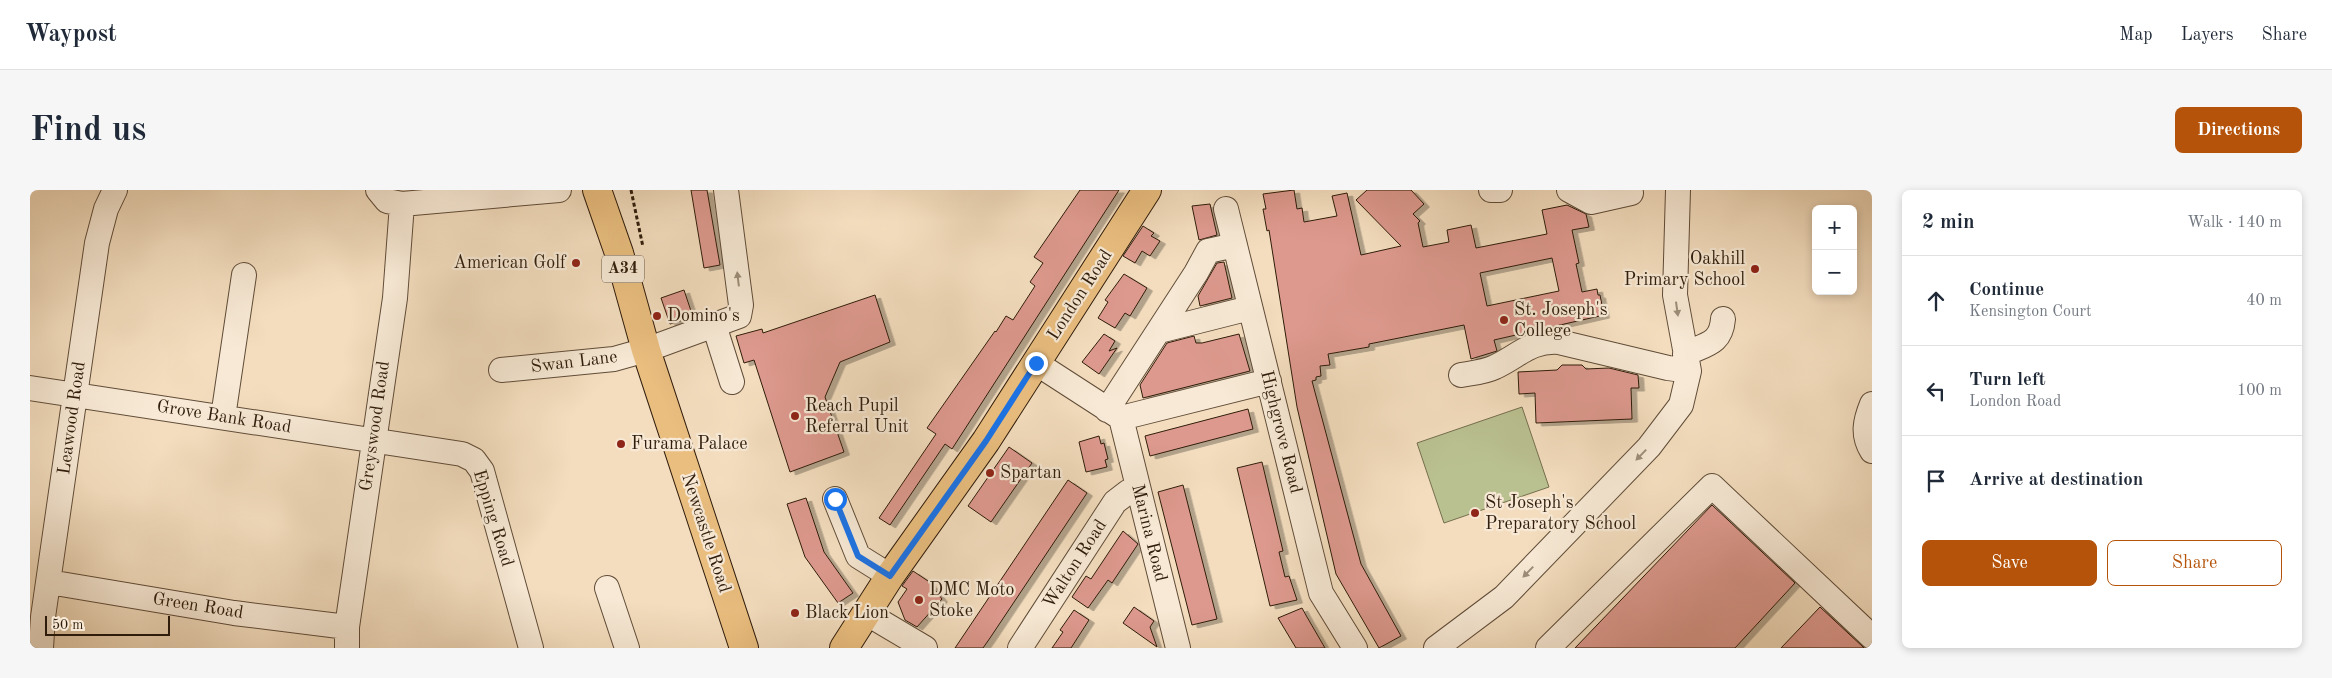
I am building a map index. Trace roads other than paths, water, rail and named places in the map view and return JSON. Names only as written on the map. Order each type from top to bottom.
[{"type":"main road","name":"Newcastle Road","points":[[597,190],[619,254],[646,350],[744,648]]},
{"type":"main road","name":"London Road","points":[[844,648],[890,576],[986,441],[1147,190]]},
{"type":"street","name":"Leawood Road","points":[[41,648],[74,395],[97,243],[106,209],[115,190]]},
{"type":"street","points":[[378,190],[386,201],[402,204],[559,190]]},
{"type":"street","name":"Swan Lane","points":[[501,370],[614,358],[646,350],[739,316],[741,305],[726,190]]},
{"type":"street","points":[[1491,190],[1500,190]]},
{"type":"street","points":[[1569,190],[1591,202],[1631,193]]},
{"type":"street","points":[[1436,648],[1504,597],[1649,447],[1681,405],[1687,363],[1675,295],[1678,190]]},
{"type":"street","name":"Greyswood Road","points":[[347,637],[373,440],[395,298],[402,204]]},
{"type":"street","name":"Highgrove Road","points":[[1226,209],[1321,593],[1355,648]]},
{"type":"street","points":[[1114,414],[1158,331],[1208,251],[1235,246]]},
{"type":"street","points":[[223,417],[244,275]]},
{"type":"street","points":[[1158,331],[1250,308]]},
{"type":"street","points":[[1461,375],[1494,368],[1525,348],[1546,341],[1559,342],[1668,368],[1687,363],[1715,340],[1722,331],[1723,319]]},
{"type":"street","points":[[714,325],[732,382]]},
{"type":"street","points":[[1036,363],[1114,414],[1269,381]]},
{"type":"street","name":"Grove Bank Road","points":[[30,388],[373,440]]},
{"type":"street","points":[[1872,404],[1865,423],[1867,443],[1872,452]]},
{"type":"street","name":"Marina Road","points":[[1114,414],[1138,488],[1178,648]]},
{"type":"street","name":"Epping Road","points":[[373,440],[462,454],[474,460],[482,471],[531,648]]},
{"type":"street","points":[[1548,648],[1712,486],[1872,637]]},
{"type":"street","name":"Walton Road","points":[[1020,648],[1115,502],[1128,492],[1138,488]]},
{"type":"street","points":[[835,499],[858,556],[890,576]]},
{"type":"street","name":"Green Road","points":[[49,582],[234,613],[347,637]]},
{"type":"street","points":[[607,588],[627,648]]},
{"type":"street","points":[[866,614],[925,648]]},
{"type":"place","name":"American Golf","points":[[576,263]]},
{"type":"place","name":"Oakhill Primary School","points":[[1755,269]]},
{"type":"place","name":"Domino's","points":[[657,316]]},
{"type":"place","name":"St. Joseph's College","points":[[1504,320]]},
{"type":"place","name":"Reach Pupil Referral Unit","points":[[795,416]]},
{"type":"place","name":"Furama Palace","points":[[621,444]]},
{"type":"place","name":"Spartan","points":[[990,473]]},
{"type":"place","name":"St Joseph's Preparatory School","points":[[1475,513]]},
{"type":"place","name":"DMC Moto Stoke","points":[[919,600]]},
{"type":"place","name":"Black Lion","points":[[795,613]]}]
